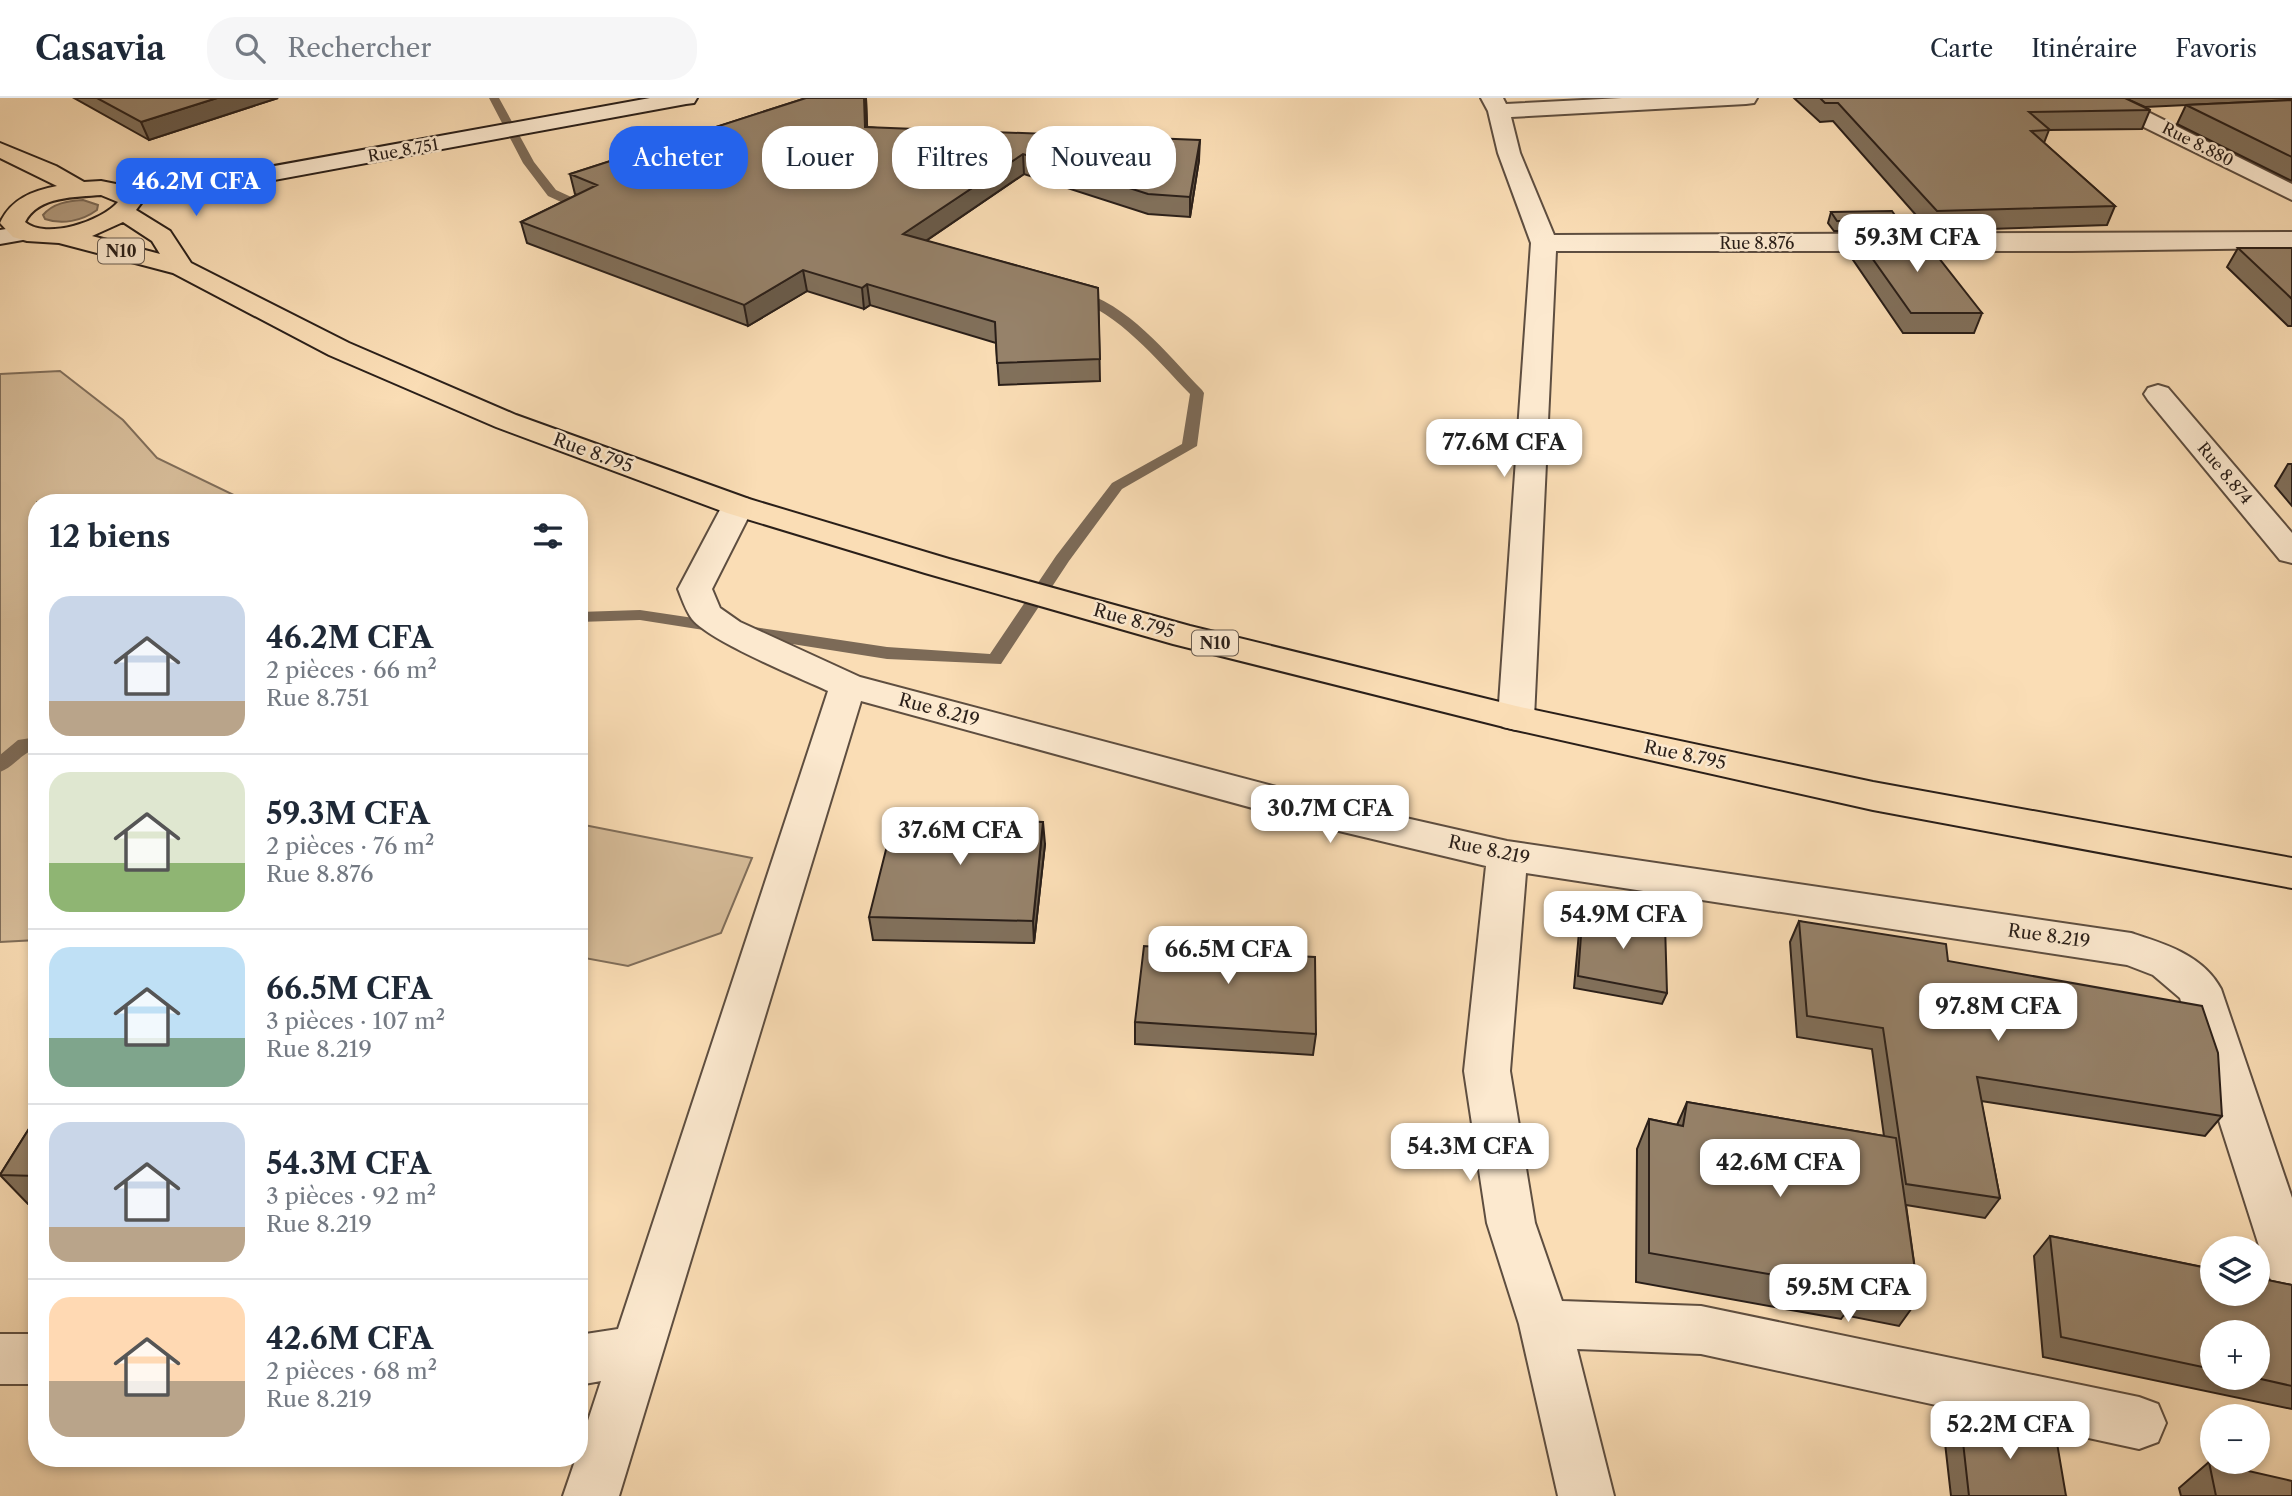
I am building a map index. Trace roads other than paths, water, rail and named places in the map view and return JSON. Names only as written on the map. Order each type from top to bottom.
[{"type":"highway","points":[[0,150],[48,171],[79,189],[123,204],[108,222],[86,230],[60,235],[25,233],[15,229],[12,223],[14,204],[79,189]]},
{"type":"highway","name":"Rue 8.795","points":[[123,204],[161,236],[182,268],[339,349],[494,416],[738,506],[923,562],[1185,636],[1516,718],[1873,796],[2292,873]]},
{"type":"highway","name":"N10","points":[[60,235],[182,268]]},
{"type":"street","name":"Rue 8.751","points":[[123,204],[208,192],[253,177],[686,98]]},
{"type":"street","points":[[1516,718],[1544,243],[1509,153],[1495,104],[1746,98]]},
{"type":"street","name":"Rue 8.880","points":[[2103,98],[2292,193]]},
{"type":"street","points":[[2144,117],[2185,114]]},
{"type":"street","points":[[0,237],[25,233]]},
{"type":"street","name":"Rue 8.876","points":[[1544,243],[2292,240]]},
{"type":"street","name":"Rue 8.874","points":[[2158,394],[2292,553]]},
{"type":"street","name":"Rue 8.219","points":[[738,506],[695,589],[706,614],[728,631],[848,686],[1322,813],[1507,856],[2131,948],[2168,963],[2199,989],[2292,1271]]},
{"type":"street","points":[[591,1496],[848,686]]},
{"type":"street","points":[[1507,856],[1487,1072],[1511,1223],[1545,1324],[1586,1496]]},
{"type":"street","points":[[1545,1324],[1701,1331],[2139,1423]]},
{"type":"street","points":[[588,1359],[637,1351]]},
{"type":"street","points":[[0,1359],[28,1359]]},
{"type":"waterway","points":[[494,98],[529,163],[552,193],[589,210]]},
{"type":"waterway","points":[[588,617],[640,615],[887,653],[995,660],[1062,559],[1117,486],[1189,446],[1197,393],[1125,322],[1093,300],[1076,294]]},
{"type":"waterway","points":[[0,765],[28,744]]}]
